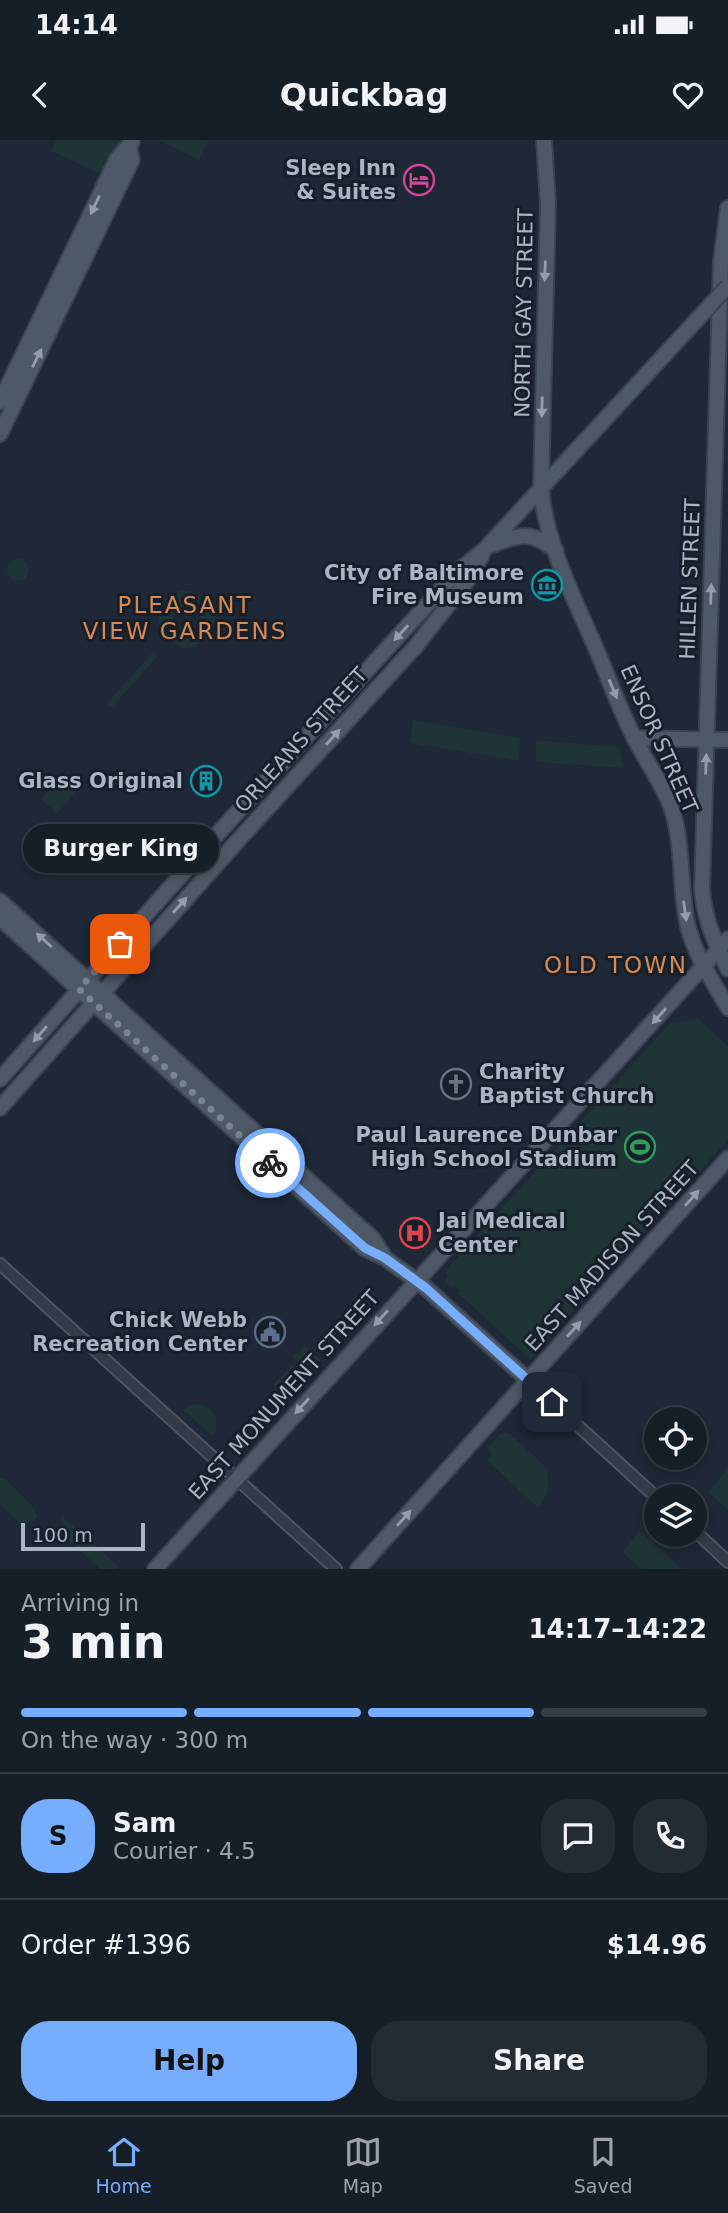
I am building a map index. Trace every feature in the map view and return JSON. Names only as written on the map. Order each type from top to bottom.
[{"type":"main road","name":"NORTH GAY STREET","points":[[541,487],[548,204],[544,140]]},
{"type":"main road","points":[[0,402],[117,159],[131,144]]},
{"type":"main road","points":[[0,434],[3,418],[132,160],[131,144]]},
{"type":"main road","name":"HILLEN STREET","points":[[723,945],[711,934],[703,901],[721,261],[728,208]]},
{"type":"main road","name":"ORLEANS STREET","points":[[0,1079],[222,829],[456,573],[486,549],[728,286]]},
{"type":"main road","name":"ENSOR STREET","points":[[541,487],[542,508],[555,551],[634,738],[671,806],[679,838],[687,924],[697,953],[728,1008]]},
{"type":"main road","points":[[486,549],[523,535],[541,540],[555,551]]},
{"type":"main road","name":"ORLEANS STREET","points":[[0,1108],[416,646],[467,581],[486,549]]},
{"type":"main road","points":[[634,738],[728,740]]},
{"type":"main road","points":[[0,901],[83,985]]},
{"type":"main road","points":[[0,918],[98,998],[318,1197],[365,1248],[385,1258],[426,1288],[528,1380]]},
{"type":"main road","points":[[723,945],[728,969]]},
{"type":"main road","name":"EAST MONUMENT STREET","points":[[155,1569],[723,945]]},
{"type":"main road","name":"EAST MADISON STREET","points":[[358,1569],[728,1158]]},
{"type":"street","points":[[0,1264],[336,1569]]},
{"type":"street","points":[[528,1380],[644,1485]]},
{"type":"street","points":[[707,1542],[728,1562]]},
{"type":"green space","points":[[56,140],[122,140],[105,176],[51,151]]},
{"type":"green space","points":[[158,140],[209,140],[199,160]]},
{"type":"green space","points":[[18,559],[26,562],[29,570],[26,578],[18,581],[10,578],[7,570],[10,562]]},
{"type":"green space","points":[[179,591],[193,591],[201,598],[193,607],[179,608],[170,600]]},
{"type":"green space","points":[[206,601],[215,611],[217,624],[207,634],[199,627],[201,619],[198,611]]},
{"type":"green space","points":[[167,605],[176,612],[173,617],[176,627],[169,636],[159,627],[158,614]]},
{"type":"green space","points":[[195,630],[204,638],[195,647],[182,649],[172,640],[181,631],[189,633]]},
{"type":"green space","points":[[153,652],[158,656],[113,706],[110,706],[108,702]]},
{"type":"green space","points":[[413,720],[520,738],[519,761],[410,743]]},
{"type":"green space","points":[[536,740],[619,747],[625,768],[536,762]]},
{"type":"green space","points":[[67,771],[82,784],[57,814],[41,799]]},
{"type":"green space","name":"Paul Laurence Dunbar High School Stadium","points":[[698,1019],[728,1046],[728,1140],[530,1359],[458,1293],[460,1290],[455,1285],[452,1288],[445,1282],[448,1276],[445,1271],[670,1023]]},
{"type":"green space","points":[[305,1346],[320,1360],[309,1372],[293,1357]]},
{"type":"green space","points":[[292,1365],[306,1377],[287,1398],[273,1385]]},
{"type":"green space","points":[[195,1404],[207,1407],[214,1414],[217,1424],[213,1436],[183,1410]]},
{"type":"green space","points":[[506,1433],[545,1466],[548,1488],[538,1508],[488,1461],[491,1456],[489,1448],[485,1446],[491,1445],[499,1434]]},
{"type":"green space","points":[[728,1469],[728,1510],[708,1492]]},
{"type":"green space","points":[[0,1478],[5,1479],[33,1507],[37,1516],[33,1521],[23,1523],[0,1504]]},
{"type":"green space","points":[[62,1516],[119,1567],[100,1569],[61,1533],[67,1527],[60,1521]]},
{"type":"green space","points":[[640,1531],[644,1535],[644,1547],[658,1547],[682,1569],[641,1569],[622,1552]]},
{"type":"way so far","points":[[120,944],[79,989],[270,1163]]},
{"type":"place","name":"Sleep Inn & Suites","points":[[419,180]]},
{"type":"place","name":"City of Baltimore Fire Museum","points":[[547,585]]},
{"type":"place","name":"Glass Original","points":[[206,781]]},
{"type":"place","name":"Burger King","points":[[120,944]]},
{"type":"place","name":"Charity Baptist Church","points":[[456,1084]]},
{"type":"place","name":"Paul Laurence Dunbar High School Stadium","points":[[640,1147]]},
{"type":"place","name":"Jai Medical Center","points":[[415,1233]]},
{"type":"place","name":"Chick Webb Recreation Center","points":[[270,1332]]},
{"type":"district","name":"PLEASANT VIEW GARDENS","points":[[185,618]]},
{"type":"district","name":"OLD TOWN","points":[[616,965]]},
{"type":"route","points":[[270,1163],[365,1248],[385,1258],[426,1288],[552,1402]]}]
